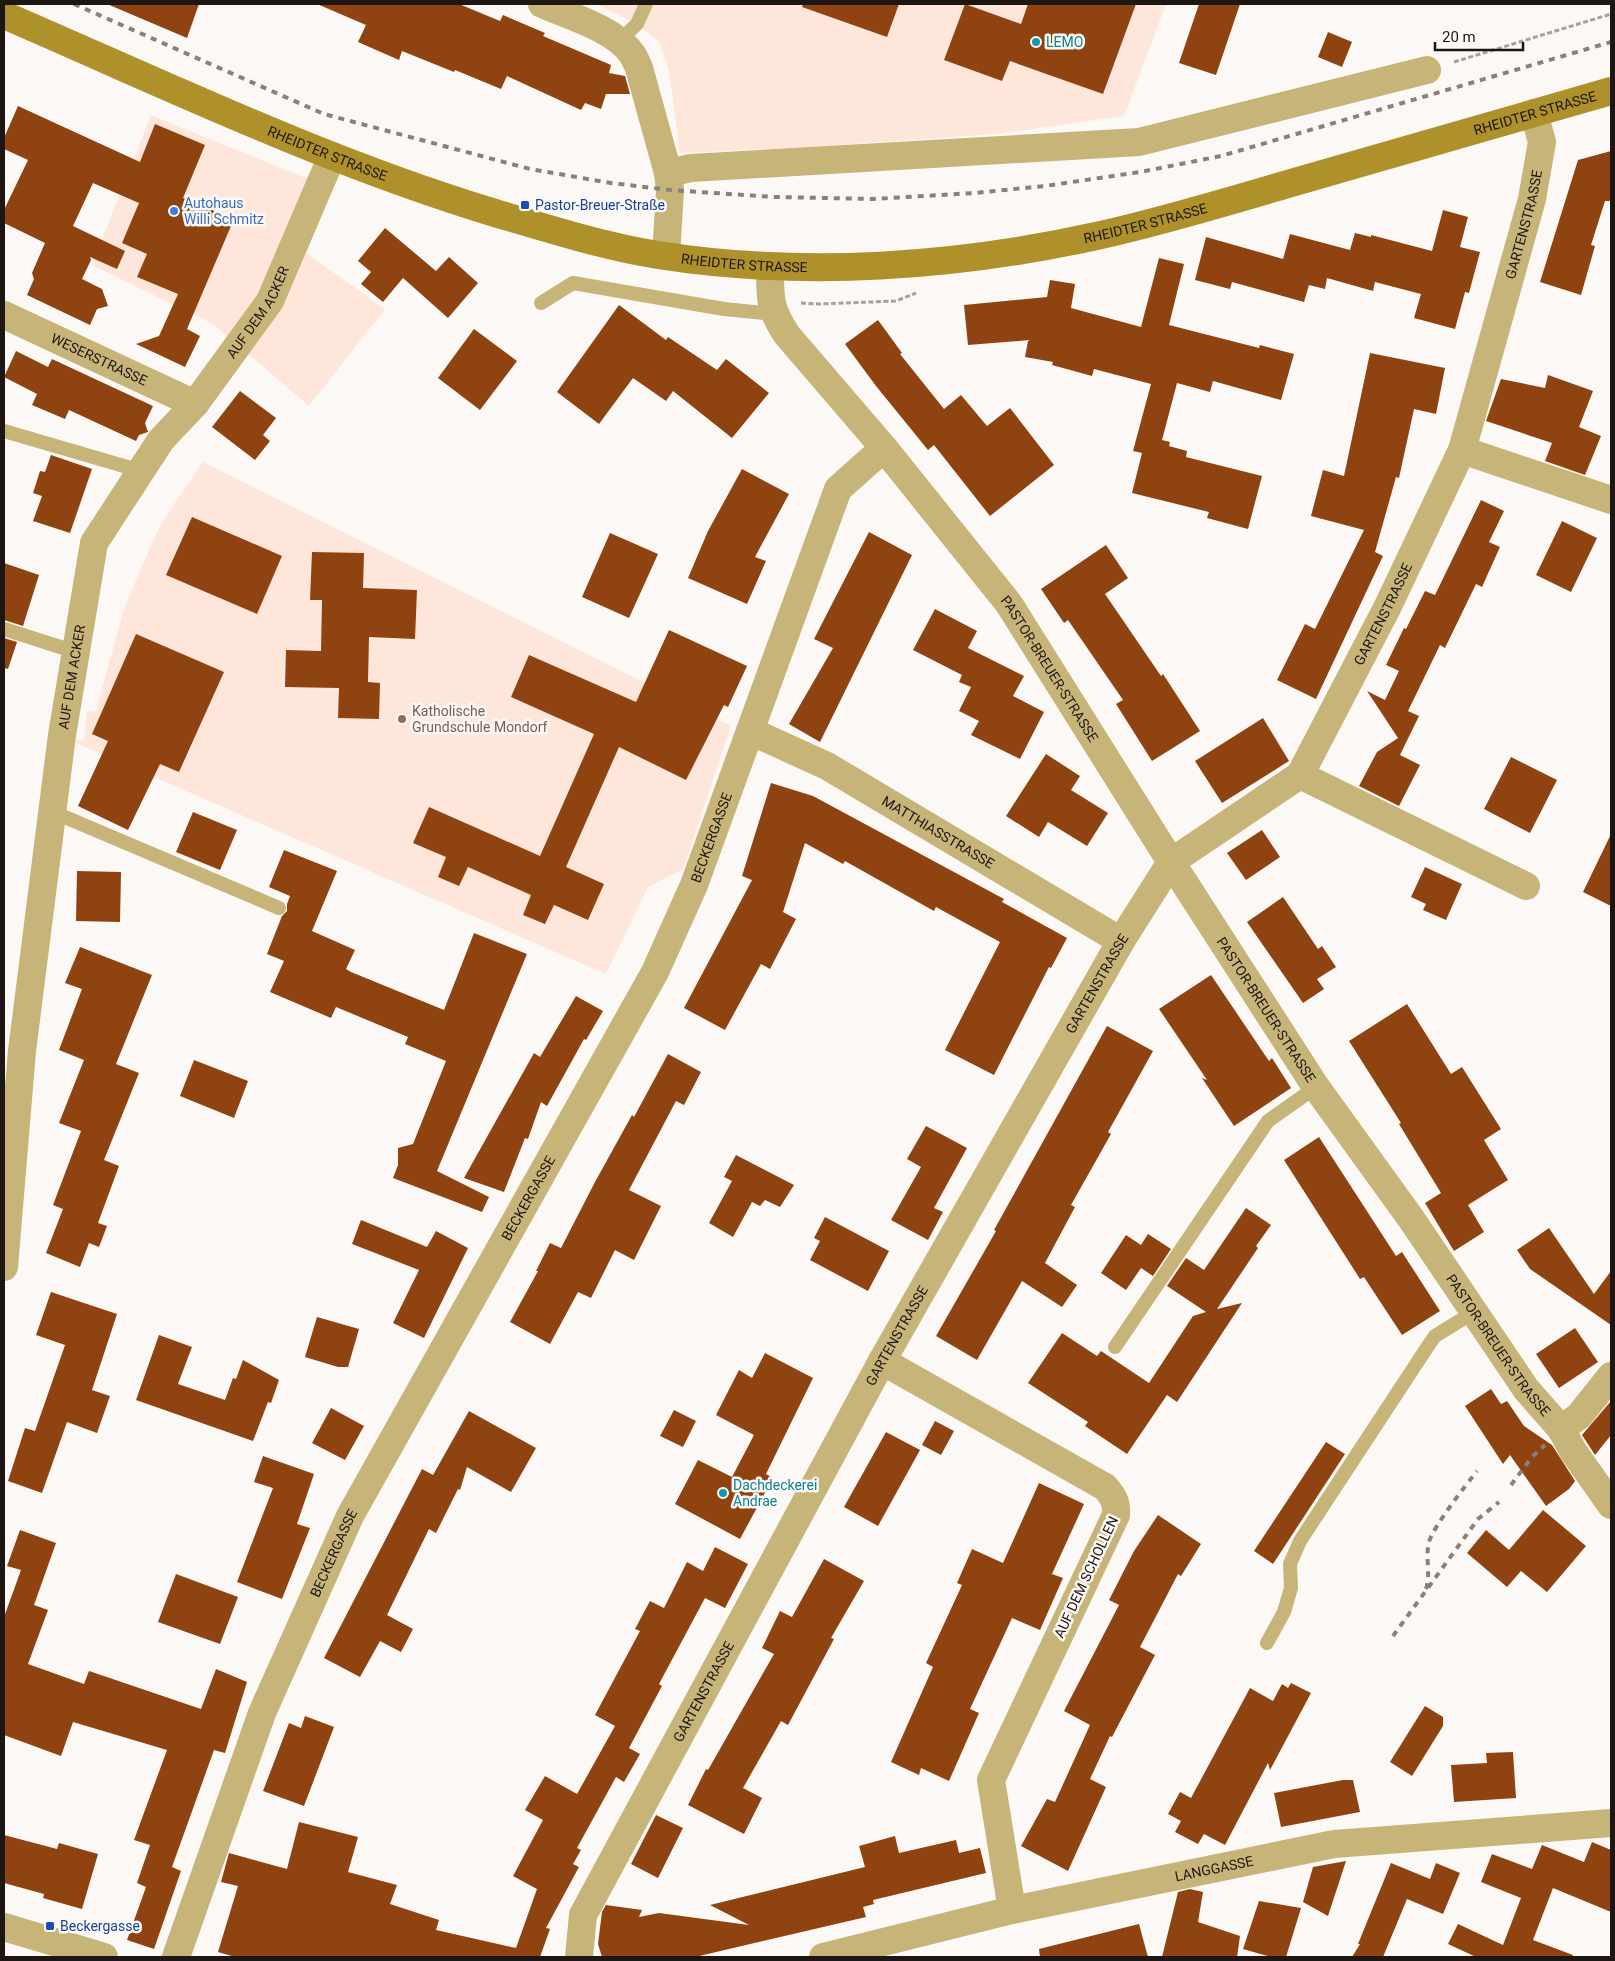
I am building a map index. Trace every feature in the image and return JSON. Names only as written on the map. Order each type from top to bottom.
[{"type":"main road","name":"RHEIDTER STRASSE","points":[[4,15],[332,156],[430,193],[547,229],[621,248],[666,256],[770,266],[859,266],[953,260],[1102,234],[1248,195],[1611,91]]},
{"type":"street","points":[[542,4],[603,31],[619,41]]},
{"type":"street","name":"RHEIDTER STRASSE","points":[[619,41],[631,53],[639,68],[668,172],[670,190],[666,256]]},
{"type":"street","points":[[668,172],[691,168],[1139,142],[1427,70]]},
{"type":"street","name":"GARTENSTRASSE","points":[[579,1957],[582,1915],[882,1361],[1121,941],[1171,862],[1300,775],[1388,606],[1462,450],[1532,199],[1542,142],[1534,113]]},
{"type":"street","name":"AUF DEM ACKER","points":[[4,1267],[10,1132],[62,735],[94,543],[161,440],[195,404],[270,301],[332,156]]},
{"type":"street","points":[[770,266],[772,307]]},
{"type":"street","name":"PASTOR-BREUER-STRASSE","points":[[772,307],[787,335],[884,448],[1009,604],[1171,862],[1316,1087],[1412,1220],[1526,1389],[1561,1429],[1573,1451],[1611,1504]]},
{"type":"street","name":"WESERSTRASSE","points":[[4,315],[195,404]]},
{"type":"street","name":"BECKERGASSE","points":[[176,1957],[262,1713],[350,1516],[655,972],[694,884],[838,489],[884,448]]},
{"type":"street","points":[[1462,450],[1611,500]]},
{"type":"street","name":"MATTHIASSTRASSE","points":[[750,731],[827,766],[1121,941]]},
{"type":"street","points":[[1300,775],[1526,886]]},
{"type":"street","name":"AUF DEM SCHOLLEN","points":[[882,1361],[1105,1486],[1113,1495],[1117,1505],[1116,1515],[991,1780],[1012,1910]]},
{"type":"street","points":[[1561,1429],[1579,1416],[1611,1376]]},
{"type":"street","name":"LANGGASSE","points":[[823,1957],[870,1952],[1012,1910],[1334,1844],[1611,1823]]},
{"type":"street","points":[[4,1927],[104,1957]]},
{"type":"lane","points":[[619,41],[637,24],[646,4]]},
{"type":"lane","points":[[541,303],[573,283],[724,309],[772,307]]},
{"type":"lane","points":[[4,430],[141,471]]},
{"type":"lane","points":[[4,629],[76,652]]},
{"type":"lane","points":[[52,812],[279,908]]},
{"type":"lane","name":"PASTOR-BREUER-STRASSE","points":[[1115,1347],[1268,1121],[1316,1087]]},
{"type":"lane","points":[[1267,1643],[1284,1612],[1291,1588],[1290,1564],[1300,1541],[1435,1336],[1474,1312]]},
{"type":"path","points":[[1427,70],[1611,14]]},
{"type":"path","points":[[772,307],[896,301],[920,291]]},
{"type":"shaded area","points":[[596,4],[1166,4],[1124,116],[996,134],[808,147],[680,153],[669,70],[659,42],[637,24]]},
{"type":"shaded area","points":[[151,115],[332,189],[306,253],[385,309],[309,406],[213,324],[92,265]]},
{"type":"shaded area","name":"Katholische Grundschule Mondorf","points":[[203,462],[731,726],[683,869],[648,887],[606,974],[69,740],[84,741],[87,712],[96,711],[124,609],[142,566],[157,532]]},
{"type":"building","points":[[107,4],[199,4],[187,38]]},
{"type":"building","points":[[317,4],[459,4],[500,21],[503,15],[545,33],[543,36],[611,65],[609,73],[625,76],[630,94],[606,94],[601,109],[585,103],[581,110],[507,76],[501,89],[402,51],[399,60],[358,42],[366,25]]},
{"type":"building","points":[[803,4],[899,4],[887,37],[802,7]]},
{"type":"building","name":"LEMO","points":[[965,4],[1021,24],[1028,4],[1136,4],[1103,94],[1010,61],[1002,81],[944,60]]},
{"type":"building","points":[[1199,4],[1240,4],[1216,75],[1179,63]]},
{"type":"building","points":[[1328,32],[1352,42],[1342,67],[1318,57]]},
{"type":"building","points":[[18,106],[140,162],[155,124],[205,145],[183,198],[234,219],[187,329],[200,336],[185,367],[136,344],[159,336],[178,294],[137,277],[147,254],[122,243],[139,203],[93,183],[73,226],[125,251],[117,269],[90,257],[91,260],[82,279],[102,289],[108,306],[97,309],[90,325],[27,295],[34,279],[32,273],[45,243],[4,223],[4,210],[28,160],[4,149],[4,138]]},
{"type":"building","points":[[1611,151],[1611,201],[1605,201],[1591,245],[1595,246],[1581,295],[1540,282],[1578,160]]},
{"type":"building","points":[[1443,210],[1468,217],[1460,247],[1480,252],[1469,293],[1465,292],[1455,329],[1414,318],[1421,294],[1375,282],[1373,291],[1327,278],[1325,289],[1309,285],[1304,302],[1232,282],[1230,289],[1195,280],[1206,237],[1283,259],[1290,234],[1350,250],[1355,233],[1371,237],[1371,235],[1432,251]]},
{"type":"building","points":[[385,228],[436,271],[449,257],[478,283],[448,318],[403,278],[383,302],[361,284],[371,272],[358,261]]},
{"type":"building","points":[[1159,258],[1184,264],[1169,325],[1259,348],[1260,345],[1294,354],[1281,400],[1213,381],[1210,392],[1177,383],[1162,440],[1170,442],[1169,446],[1187,451],[1186,457],[1262,476],[1248,529],[1207,518],[1209,512],[1132,493],[1142,453],[1133,451],[1151,384],[1094,369],[1092,376],[1052,365],[1053,362],[1025,357],[1028,341],[1030,340],[968,345],[964,305],[1047,297],[1050,280],[1075,284],[1071,308],[1141,327]]},
{"type":"building","points":[[619,305],[666,340],[668,337],[717,370],[726,359],[769,393],[732,438],[673,391],[666,401],[633,378],[599,424],[557,392]]},
{"type":"building","points":[[878,320],[902,353],[900,354],[944,409],[961,395],[987,426],[1010,408],[1054,465],[990,516],[934,445],[928,450],[845,344]]},
{"type":"building","points":[[474,329],[517,361],[480,410],[438,378]]},
{"type":"building","points":[[16,351],[48,367],[52,359],[153,406],[145,423],[148,432],[139,435],[136,441],[69,410],[65,419],[32,405],[37,394],[4,377]]},
{"type":"building","points":[[1370,353],[1445,368],[1436,414],[1414,409],[1399,478],[1396,477],[1375,552],[1383,556],[1316,699],[1277,680],[1305,624],[1315,629],[1364,530],[1311,516],[1323,470],[1344,476]]},
{"type":"building","points":[[1548,375],[1593,391],[1579,427],[1601,436],[1585,475],[1545,461],[1552,443],[1486,421],[1501,379],[1545,388]]},
{"type":"building","points":[[240,391],[276,418],[263,435],[270,441],[255,460],[212,427]]},
{"type":"building","points":[[51,455],[92,469],[70,533],[33,521],[42,496],[33,493],[40,471],[45,472]]},
{"type":"building","points":[[742,469],[789,494],[755,557],[766,561],[747,604],[688,578],[708,531]]},
{"type":"building","points":[[1481,500],[1504,511],[1489,542],[1500,547],[1482,587],[1476,584],[1445,648],[1440,645],[1408,711],[1419,716],[1400,755],[1420,765],[1399,806],[1359,786],[1377,752],[1398,738],[1367,691],[1385,700],[1399,671],[1386,665],[1425,591],[1435,595]]},
{"type":"building","points":[[192,517],[282,556],[257,614],[166,575]]},
{"type":"building","points":[[1562,521],[1597,538],[1571,592],[1536,575]]},
{"type":"building","points":[[869,532],[912,555],[820,742],[789,724],[833,648],[814,639]]},
{"type":"building","points":[[610,533],[658,554],[629,618],[582,597]]},
{"type":"building","points":[[1106,545],[1128,578],[1105,594],[1161,676],[1163,674],[1200,731],[1152,761],[1116,704],[1123,700],[1068,620],[1064,623],[1041,589]]},
{"type":"building","points":[[312,552],[364,553],[363,588],[417,590],[415,639],[369,637],[368,682],[380,683],[379,719],[338,718],[339,688],[285,687],[286,650],[321,651],[322,600],[310,600]]},
{"type":"building","points":[[4,563],[39,575],[23,626],[4,620]]},
{"type":"building","points":[[935,609],[977,631],[968,648],[1024,676],[1013,696],[1044,712],[1020,759],[971,735],[979,721],[959,711],[971,687],[959,682],[962,675],[913,650]]},
{"type":"building","points":[[669,630],[747,666],[728,707],[724,705],[686,780],[619,747],[566,867],[604,884],[588,920],[554,905],[545,924],[523,915],[531,895],[468,867],[459,886],[438,877],[446,857],[413,843],[429,807],[540,856],[594,734],[511,697],[529,655],[636,702]]},
{"type":"building","points":[[136,634],[224,672],[179,772],[160,764],[128,830],[78,806],[108,741],[92,734]]},
{"type":"building","points":[[4,638],[17,642],[8,669],[4,668]]},
{"type":"building","points":[[1263,718],[1289,761],[1222,803],[1195,761]]},
{"type":"building","points":[[1046,754],[1080,776],[1071,790],[1108,813],[1087,846],[1048,822],[1039,837],[1006,816]]},
{"type":"building","points":[[1511,757],[1557,780],[1530,833],[1484,809]]},
{"type":"building","points":[[771,783],[813,796],[1004,899],[1002,902],[1067,938],[1051,968],[1049,967],[994,1075],[945,1050],[1000,942],[936,907],[934,911],[845,861],[843,864],[805,843],[783,912],[796,919],[770,969],[761,964],[725,1030],[684,1008],[752,880],[742,876]]},
{"type":"building","points":[[193,812],[237,830],[220,870],[176,852]]},
{"type":"building","points":[[1262,830],[1280,857],[1246,880],[1227,853]]},
{"type":"building","points":[[1611,834],[1611,906],[1583,892]]},
{"type":"building","points":[[284,850],[337,871],[312,931],[355,950],[346,969],[351,972],[444,1010],[474,933],[527,954],[437,1171],[489,1197],[482,1212],[393,1178],[398,1165],[398,1148],[413,1144],[446,1061],[405,1044],[408,1037],[336,1007],[331,1018],[270,992],[284,961],[267,954],[282,916],[287,911],[290,896],[269,887]]},
{"type":"building","points":[[1425,867],[1462,884],[1446,920],[1423,910],[1426,904],[1411,897]]},
{"type":"building","points":[[77,871],[121,872],[120,922],[76,921]]},
{"type":"building","points":[[1283,897],[1318,949],[1322,946],[1336,967],[1317,979],[1324,989],[1303,1003],[1247,922]]},
{"type":"building","points":[[80,947],[152,975],[116,1064],[139,1073],[104,1160],[119,1166],[98,1223],[107,1226],[99,1247],[89,1243],[80,1267],[46,1253],[63,1209],[53,1205],[81,1131],[59,1123],[84,1060],[59,1050],[82,989],[65,983]]},
{"type":"building","points":[[1211,975],[1269,1061],[1272,1058],[1291,1088],[1234,1126],[1202,1078],[1207,1080],[1159,1009]]},
{"type":"building","points":[[576,996],[603,1011],[586,1040],[584,1039],[547,1106],[541,1102],[528,1139],[525,1138],[504,1192],[464,1178],[534,1053],[540,1057]]},
{"type":"building","points":[[1407,1004],[1451,1074],[1462,1067],[1501,1129],[1484,1140],[1508,1180],[1468,1205],[1484,1232],[1454,1251],[1425,1203],[1441,1193],[1399,1124],[1401,1123],[1349,1041]]},
{"type":"building","points":[[1107,1026],[1153,1051],[1108,1132],[1111,1134],[1071,1205],[1075,1207],[1045,1263],[1077,1285],[1062,1307],[1022,1281],[977,1360],[936,1336],[996,1231],[994,1230]]},
{"type":"building","points":[[668,1054],[701,1072],[684,1105],[676,1101],[629,1190],[661,1206],[634,1260],[615,1250],[591,1298],[578,1292],[550,1344],[510,1322],[538,1271],[536,1271],[550,1243],[561,1248],[595,1182],[632,1115],[634,1117]]},
{"type":"building","points":[[194,1060],[248,1081],[234,1118],[180,1096]]},
{"type":"building","points":[[926,1126],[967,1148],[934,1208],[943,1212],[928,1240],[891,1220],[921,1167],[907,1159]]},
{"type":"building","points":[[1319,1137],[1396,1256],[1402,1252],[1440,1311],[1402,1335],[1364,1277],[1360,1279],[1284,1160]]},
{"type":"building","points":[[736,1155],[794,1185],[780,1207],[765,1200],[760,1206],[752,1202],[733,1237],[709,1223],[732,1181],[724,1177]]},
{"type":"building","points":[[1246,1208],[1271,1225],[1256,1246],[1258,1248],[1217,1309],[1242,1303],[1177,1402],[1167,1395],[1127,1454],[1085,1426],[1088,1422],[1028,1383],[1062,1333],[1097,1356],[1101,1351],[1149,1383],[1193,1316],[1206,1312],[1167,1286],[1186,1258],[1204,1270]]},
{"type":"building","points":[[825,1217],[889,1251],[868,1291],[810,1260],[820,1241],[814,1238]]},
{"type":"building","points":[[361,1220],[427,1247],[436,1231],[468,1248],[424,1338],[393,1323],[419,1270],[352,1244]]},
{"type":"building","points":[[1549,1228],[1594,1294],[1611,1271],[1611,1325],[1530,1269],[1517,1250]]},
{"type":"building","points":[[1148,1234],[1171,1249],[1153,1276],[1141,1268],[1126,1290],[1101,1273],[1126,1235],[1141,1245]]},
{"type":"building","points":[[51,1292],[117,1314],[92,1390],[110,1396],[97,1433],[67,1422],[42,1493],[8,1481],[25,1428],[35,1431],[65,1345],[36,1335]]},
{"type":"building","points":[[317,1317],[359,1329],[348,1367],[338,1367],[305,1357]]},
{"type":"building","points":[[1575,1328],[1598,1362],[1559,1388],[1536,1354]]},
{"type":"building","points":[[159,1335],[192,1347],[178,1384],[225,1400],[233,1378],[236,1379],[243,1360],[279,1380],[271,1403],[268,1402],[253,1441],[136,1400]]},
{"type":"building","points":[[765,1353],[813,1378],[766,1474],[773,1478],[740,1539],[675,1504],[698,1460],[732,1477],[754,1435],[716,1415],[739,1370],[752,1378]]},
{"type":"building","points":[[1491,1389],[1501,1404],[1507,1401],[1524,1426],[1552,1445],[1575,1481],[1569,1489],[1546,1506],[1510,1455],[1503,1464],[1465,1406]]},
{"type":"building","points":[[1611,1401],[1611,1435],[1595,1455],[1582,1435]]},
{"type":"building","points":[[331,1408],[364,1426],[345,1460],[312,1443]]},
{"type":"building","points":[[674,1410],[696,1421],[683,1447],[660,1436]]},
{"type":"building","points":[[469,1411],[536,1448],[511,1492],[467,1467],[460,1490],[458,1489],[436,1533],[429,1529],[387,1615],[413,1629],[401,1652],[380,1641],[360,1677],[324,1658],[422,1469],[433,1475]]},
{"type":"building","points":[[935,1421],[954,1431],[941,1455],[922,1445]]},
{"type":"building","points":[[886,1432],[920,1450],[878,1526],[844,1507]]},
{"type":"building","points":[[1326,1442],[1345,1454],[1273,1564],[1254,1551]]},
{"type":"building","points":[[263,1456],[314,1474],[297,1524],[310,1528],[282,1599],[237,1582],[273,1488],[254,1482]]},
{"type":"building","points":[[1039,1483],[1084,1504],[1052,1574],[1063,1578],[1040,1630],[1012,1618],[970,1709],[979,1713],[949,1781],[921,1768],[919,1775],[891,1762],[933,1667],[926,1663],[962,1585],[957,1583],[972,1549],[1003,1563]]},
{"type":"building","points":[[1543,1510],[1586,1546],[1547,1592],[1521,1571],[1507,1587],[1467,1553],[1486,1530],[1509,1550]]},
{"type":"building","points":[[1158,1515],[1201,1544],[1181,1576],[1178,1574],[1140,1647],[1155,1655],[1112,1737],[1110,1736],[1090,1779],[1106,1787],[1068,1871],[1021,1846],[1047,1799],[1055,1802],[1090,1725],[1064,1711],[1119,1605],[1109,1600],[1134,1551]]},
{"type":"building","points":[[20,1530],[56,1543],[34,1605],[48,1610],[28,1664],[84,1684],[89,1671],[201,1709],[216,1669],[247,1682],[225,1753],[214,1750],[172,1867],[181,1871],[154,1949],[127,1940],[146,1887],[137,1883],[150,1845],[134,1840],[167,1750],[73,1722],[61,1756],[4,1735],[4,1617],[21,1570],[7,1566]]},
{"type":"building","points":[[715,1547],[748,1564],[725,1608],[705,1598],[659,1684],[662,1686],[629,1748],[640,1754],[624,1782],[616,1777],[577,1848],[581,1850],[573,1864],[579,1867],[546,1928],[550,1929],[540,1957],[235,1957],[218,1952],[238,1886],[221,1882],[229,1853],[287,1869],[299,1822],[358,1837],[348,1872],[397,1885],[390,1904],[439,1920],[436,1930],[516,1948],[537,1889],[513,1876],[543,1820],[525,1810],[545,1776],[577,1794],[615,1726],[595,1715],[640,1631],[635,1629],[650,1601],[664,1608],[687,1562],[703,1571]]},
{"type":"building","points":[[824,1559],[864,1581],[831,1638],[834,1639],[788,1725],[781,1721],[743,1788],[762,1798],[744,1834],[688,1805],[706,1769],[708,1770],[774,1654],[762,1648],[780,1611],[792,1617]]},
{"type":"building","points":[[176,1574],[238,1597],[220,1644],[158,1622]]},
{"type":"building","points":[[1291,1683],[1311,1693],[1270,1770],[1268,1763],[1225,1845],[1204,1834],[1198,1844],[1175,1832],[1181,1821],[1168,1814],[1180,1792],[1191,1798],[1250,1688],[1273,1701],[1282,1684],[1288,1688]]},
{"type":"building","points":[[1425,1706],[1443,1717],[1443,1726],[1412,1776],[1390,1762]]},
{"type":"building","points":[[305,1716],[334,1727],[304,1806],[263,1791],[289,1723],[301,1728]]},
{"type":"building","points":[[1513,1752],[1516,1798],[1454,1802],[1451,1765],[1487,1763],[1486,1753]]},
{"type":"building","points":[[1343,1780],[1353,1780],[1360,1812],[1281,1827],[1274,1793]]},
{"type":"building","points":[[656,1815],[683,1828],[658,1878],[631,1864]]},
{"type":"building","points":[[4,1835],[57,1849],[59,1843],[98,1854],[82,1909],[43,1898],[44,1894],[4,1883]]},
{"type":"building","points":[[895,1836],[899,1853],[956,1840],[959,1853],[980,1848],[986,1873],[873,1900],[874,1904],[863,1907],[866,1917],[695,1957],[602,1957],[598,1944],[602,1912],[606,1905],[642,1910],[639,1917],[659,1913],[749,1925],[710,1905],[865,1867],[859,1846]]},
{"type":"building","points":[[1592,1842],[1611,1850],[1611,1912],[1553,1888],[1533,1940],[1573,1955],[1573,1957],[1476,1957],[1448,1944],[1458,1924],[1503,1945],[1521,1898],[1481,1882],[1492,1854],[1532,1869],[1542,1845],[1584,1862]]},
{"type":"building","points":[[1346,1861],[1328,1916],[1303,1902],[1313,1867]]},
{"type":"building","points":[[1391,1863],[1430,1879],[1436,1863],[1460,1873],[1443,1914],[1407,1899],[1383,1957],[1352,1957],[1360,1944],[1358,1944]]},
{"type":"building","points":[[1190,1889],[1203,1892],[1198,1922],[1240,1936],[1237,1957],[1162,1957],[1178,1892]]},
{"type":"building","points":[[1259,1901],[1301,1908],[1286,1957],[1271,1957],[1243,1949]]},
{"type":"building","points":[[1139,1924],[1148,1957],[1040,1957],[1039,1949]]},
{"type":"railway","points":[[74,4],[324,114],[530,169],[611,183],[670,190],[774,197],[873,199],[974,193],[1045,186],[1140,172],[1221,156],[1611,42]]},
{"type":"railway","points":[[1511,1485],[1532,1457],[1545,1445]]},
{"type":"railway","points":[[1426,1589],[1428,1548],[1432,1535],[1450,1506],[1477,1471]]},
{"type":"railway","points":[[1393,1636],[1478,1519],[1499,1502]]},
{"type":"place","name":"LEMO","points":[[1036,42]]},
{"type":"place","name":"Pastor-Breuer-Straße","points":[[525,205]]},
{"type":"place","name":"Autohaus Willi Schmitz","points":[[174,211]]},
{"type":"place","name":"Katholische Grundschule Mondorf","points":[[402,719]]},
{"type":"place","name":"Dachdeckerei Andrae","points":[[723,1493]]},
{"type":"place","name":"Beckergasse","points":[[50,1926]]}]
